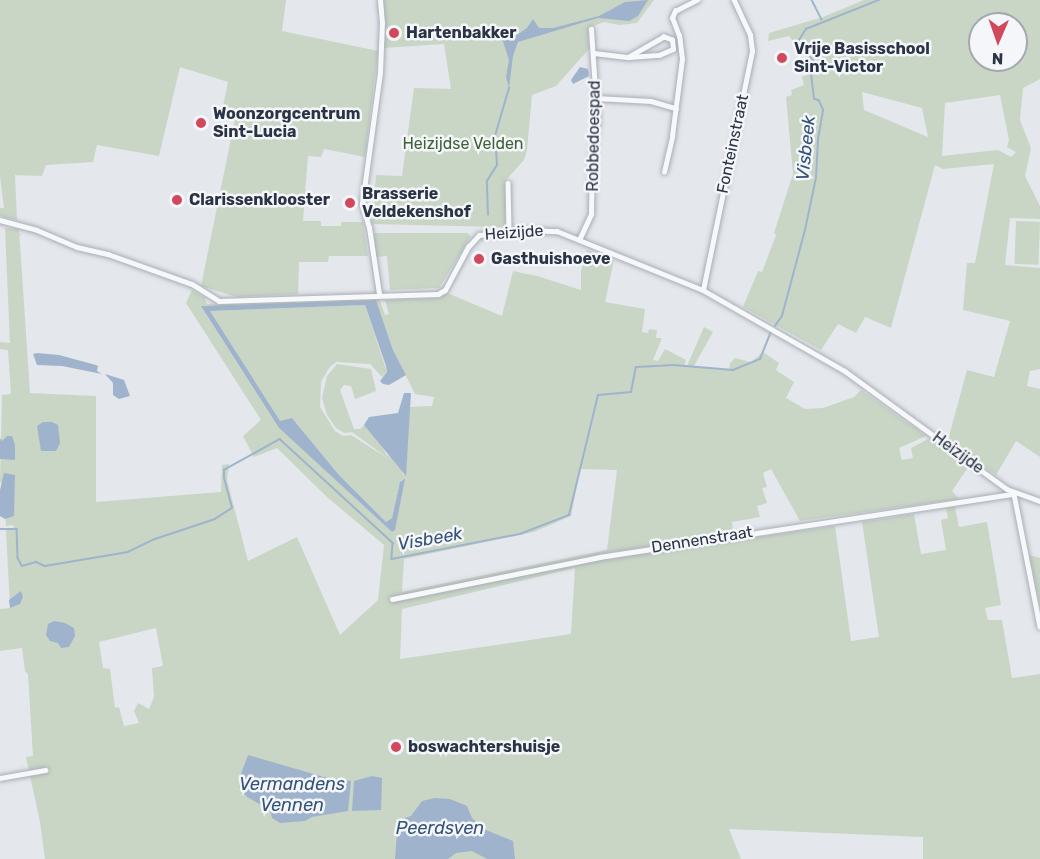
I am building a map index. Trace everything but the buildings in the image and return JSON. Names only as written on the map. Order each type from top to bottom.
[{"type":"street","points":[[379,294],[369,228],[362,204],[380,72],[382,23],[380,0]]},
{"type":"street","points":[[664,172],[676,108],[682,52],[672,18],[675,11],[697,0]]},
{"type":"street","name":"Fonteinstraat","points":[[703,290],[752,51],[750,35],[734,0]]},
{"type":"street","name":"Robbedoespad","points":[[579,240],[591,214],[592,159],[597,120],[591,29]]},
{"type":"street","points":[[594,53],[629,57],[668,52],[673,49],[672,40],[663,37],[629,57]]},
{"type":"street","points":[[596,98],[651,100],[676,108]]},
{"type":"street","points":[[508,183],[510,231]]},
{"type":"street","name":"Heizijde","points":[[0,220],[38,230],[77,247],[114,256],[192,284],[216,301],[379,294],[438,294],[445,290],[473,239],[487,232],[546,230],[579,240],[703,290],[845,371],[1014,494],[1040,501]]},
{"type":"street","points":[[1014,494],[1040,626]]},
{"type":"street","name":"Dennenstraat","points":[[392,600],[600,557],[1014,494]]},
{"type":"street","points":[[0,778],[45,770]]},
{"type":"green space","points":[[0,0],[286,0],[282,31],[378,51],[365,157],[324,149],[321,157],[308,156],[303,221],[321,221],[321,226],[341,226],[341,222],[363,222],[368,256],[329,256],[328,262],[299,262],[298,294],[237,297],[201,286],[236,114],[222,111],[228,82],[180,67],[159,156],[97,145],[93,162],[46,165],[42,176],[15,175],[17,220],[0,216],[0,208],[4,208],[0,176]]},
{"type":"green space","name":"Heizijdse Velden","points":[[383,0],[654,0],[637,23],[620,25],[604,22],[588,28],[589,49],[556,86],[532,95],[527,150],[524,160],[506,180],[505,226],[500,227],[372,224],[376,175],[402,176],[414,88],[451,89],[444,44],[384,48]]},
{"type":"green space","points":[[864,0],[1040,0],[1040,79],[1023,88],[1020,120],[1031,148],[1025,176],[1040,206],[1040,219],[1010,218],[1005,265],[1040,268],[1040,369],[1030,371],[1027,386],[1040,389],[1040,457],[1016,441],[996,475],[948,440],[967,370],[994,377],[1010,321],[963,310],[967,263],[975,263],[994,164],[943,169],[935,165],[891,328],[865,317],[856,333],[838,324],[821,350],[743,307],[758,271],[762,272],[776,235],[774,233],[793,174],[786,97],[792,95],[791,90],[804,85],[802,77],[810,73],[807,59],[789,36],[768,41],[769,33],[823,17]],"holes":[[[862,92],[922,108],[928,137],[864,110]],[[1000,95],[1009,140],[1007,147],[1016,152],[1011,157],[998,150],[942,156],[945,103]]]},
{"type":"green space","points":[[1016,221],[1040,222],[1038,265],[1014,264]]},
{"type":"green space","points":[[5,228],[19,229],[30,393],[96,396],[96,502],[221,492],[222,465],[229,464],[227,480],[248,561],[297,537],[340,635],[378,600],[384,545],[327,497],[277,448],[254,457],[243,436],[261,420],[186,303],[192,290],[205,298],[207,304],[379,298],[385,315],[389,314],[385,300],[438,298],[447,293],[502,316],[513,271],[581,290],[581,271],[587,250],[614,260],[605,302],[645,309],[642,332],[648,333],[649,329],[657,330],[656,338],[662,338],[653,360],[658,361],[665,349],[686,360],[684,366],[687,366],[704,327],[713,332],[694,366],[729,370],[730,363],[735,358],[751,362],[763,352],[779,363],[776,370],[794,382],[786,398],[805,409],[823,408],[854,397],[861,390],[926,436],[899,448],[902,460],[913,458],[911,448],[930,438],[969,466],[952,491],[959,499],[800,521],[771,469],[763,473],[767,487],[762,488],[767,503],[757,506],[760,517],[732,522],[733,532],[608,553],[608,559],[835,526],[851,641],[879,637],[862,522],[914,514],[921,554],[946,550],[941,520],[948,518],[946,508],[955,507],[959,527],[987,522],[1001,605],[985,608],[988,620],[1002,620],[1012,678],[1040,674],[1040,859],[923,859],[923,837],[729,829],[741,859],[45,859],[40,822],[26,757],[33,756],[28,674],[25,671],[22,648],[0,651],[0,609],[10,608],[6,530],[14,529],[13,525],[6,526],[4,485],[0,482],[2,395],[11,394],[8,350],[0,349],[0,342],[10,343]],"holes":[[[376,300],[393,350],[415,394],[434,397],[432,406],[409,407],[404,476],[400,465],[386,454],[379,441],[364,425],[360,429],[354,429],[340,390],[344,385],[351,386],[355,399],[376,391],[371,369],[337,364],[327,376],[322,398],[327,415],[336,428],[344,433],[352,432],[389,459],[351,435],[343,436],[335,431],[320,407],[321,382],[329,368],[336,362],[370,364],[382,377],[387,372],[365,305],[210,311],[280,422],[292,418],[339,475],[386,522],[392,518],[400,482],[392,532],[279,428],[201,306]],[[580,469],[617,470],[607,550],[402,592],[404,559],[534,532],[571,516]],[[575,568],[571,634],[400,659],[402,609]],[[156,628],[163,666],[152,668],[154,697],[149,709],[138,703],[134,711],[139,723],[124,726],[119,707],[115,708],[110,669],[103,668],[99,642]]]},
{"type":"green space","points":[[374,233],[467,233],[471,236],[439,288],[390,290],[387,256],[376,257]]},
{"type":"green space","points":[[1029,555],[1040,558],[1040,605]]},
{"type":"water","points":[[648,0],[638,16],[629,21],[598,18],[518,42],[513,56],[509,88],[506,77],[509,60],[501,35],[514,37],[527,28],[533,19],[539,28],[553,28],[599,16],[625,2]]},
{"type":"water","points":[[580,67],[588,69],[589,76],[573,84],[571,80]]},
{"type":"water","points":[[376,300],[393,350],[406,375],[389,385],[380,381],[387,372],[386,366],[365,305],[210,311],[280,421],[292,418],[339,475],[386,522],[392,518],[400,482],[405,479],[395,530],[392,532],[279,428],[201,306]]},
{"type":"water","points":[[33,354],[59,355],[96,365],[98,366],[97,371],[102,374],[62,366],[37,365]]},
{"type":"water","points":[[105,374],[124,380],[130,396],[119,399],[113,395],[113,383]]},
{"type":"water","points":[[404,393],[411,393],[406,476],[364,425],[369,417],[398,413]]},
{"type":"water","points":[[43,422],[58,425],[60,443],[56,451],[41,451],[37,426]]},
{"type":"water","points":[[7,436],[12,436],[15,445],[15,460],[0,459],[0,438],[2,441]]},
{"type":"water","points":[[4,473],[15,475],[14,516],[5,519],[0,516],[0,490]]},
{"type":"water","points":[[21,591],[23,597],[20,604],[10,608],[9,600]]},
{"type":"water","points":[[54,621],[74,628],[75,636],[69,647],[61,648],[58,643],[50,641],[46,635],[48,624]]},
{"type":"water","name":"Vermandens Vennen","points":[[248,755],[324,777],[351,781],[348,811],[312,817],[305,821],[280,823],[272,818],[270,810],[247,797],[239,787],[239,779]]},
{"type":"water","points":[[372,776],[382,778],[381,810],[352,811],[354,781]]},
{"type":"water","name":"Peerdsven","points":[[435,798],[450,799],[467,806],[472,818],[486,830],[513,841],[515,859],[487,859],[472,851],[456,853],[448,859],[395,859],[398,820],[411,816],[422,801]]},
{"type":"waterway","points":[[812,0],[822,20]]},
{"type":"waterway","name":"Visbeek","points":[[775,326],[782,316],[805,230],[816,178],[818,139],[823,110],[819,101],[814,99],[811,75],[820,68],[797,43],[806,29],[879,0]]},
{"type":"waterway","points":[[488,215],[487,181],[497,165],[495,136],[509,88]]},
{"type":"waterway","name":"Visbeek","points":[[0,529],[17,529],[18,558],[22,566],[36,562],[45,566],[128,552],[155,539],[215,519],[232,508],[224,470],[280,439],[393,543],[392,559],[520,534],[569,515],[598,395],[631,392],[636,367],[674,365],[733,370],[760,359],[771,332]]},
{"type":"place","name":"Hartenbakker","points":[[394,33]]},
{"type":"place","name":"Vrije Basisschool Sint-Victor","points":[[782,58]]},
{"type":"place","name":"Woonzorgcentrum Sint-Lucia","points":[[201,123]]},
{"type":"place","name":"Clarissenklooster","points":[[177,200]]},
{"type":"place","name":"Brasserie Veldekenshof","points":[[350,203]]},
{"type":"place","name":"Gasthuishoeve","points":[[479,259]]},
{"type":"place","name":"boswachtershuisje","points":[[396,747]]}]
